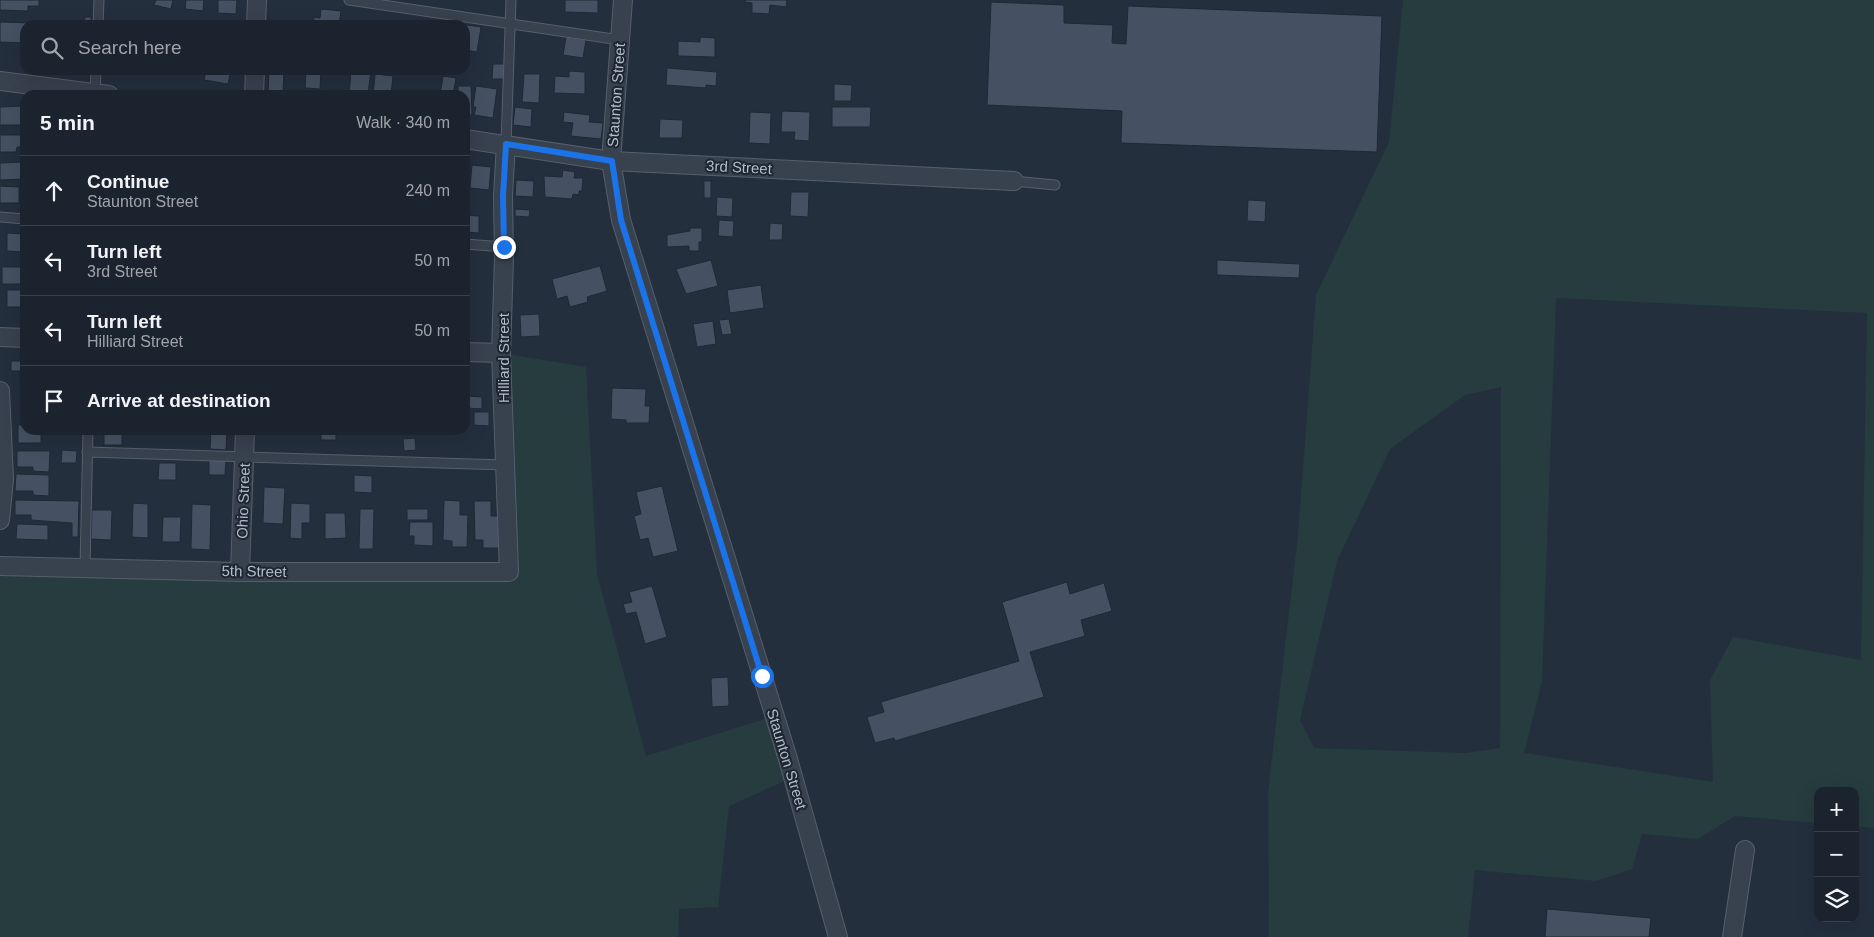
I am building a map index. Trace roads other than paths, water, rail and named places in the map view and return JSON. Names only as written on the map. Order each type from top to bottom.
[{"type":"street","points":[[256,20],[257,0]]},
{"type":"street","name":"Staunton Street","points":[[623,0],[612,161],[621,220],[788,758],[838,937]]},
{"type":"street","points":[[254,90],[255,75]]},
{"type":"street","points":[[0,81],[69,90]]},
{"type":"street","name":"3rd Street","points":[[470,140],[612,161],[1014,181]]},
{"type":"street","name":"Hilliard Street","points":[[506,144],[503,196],[504,247],[501,353],[509,572]]},
{"type":"street","points":[[0,337],[20,338]]},
{"type":"street","points":[[470,352],[501,353]]},
{"type":"street","points":[[0,391],[4,479],[0,520]]},
{"type":"street","name":"Ohio Street","points":[[240,572],[245,435]]},
{"type":"street","name":"5th Street","points":[[0,566],[240,572],[509,572]]},
{"type":"street","points":[[1732,937],[1745,850]]},
{"type":"lane","points":[[98,20],[99,0]]},
{"type":"lane","points":[[349,0],[620,40]]},
{"type":"lane","points":[[506,144],[511,0]]},
{"type":"lane","points":[[97,75],[99,90]]},
{"type":"lane","points":[[1014,181],[1055,185]]},
{"type":"lane","points":[[0,217],[20,219]]},
{"type":"lane","points":[[470,244],[504,247]]},
{"type":"lane","points":[[84,568],[88,435]]},
{"type":"lane","points":[[87,452],[505,465]]}]
